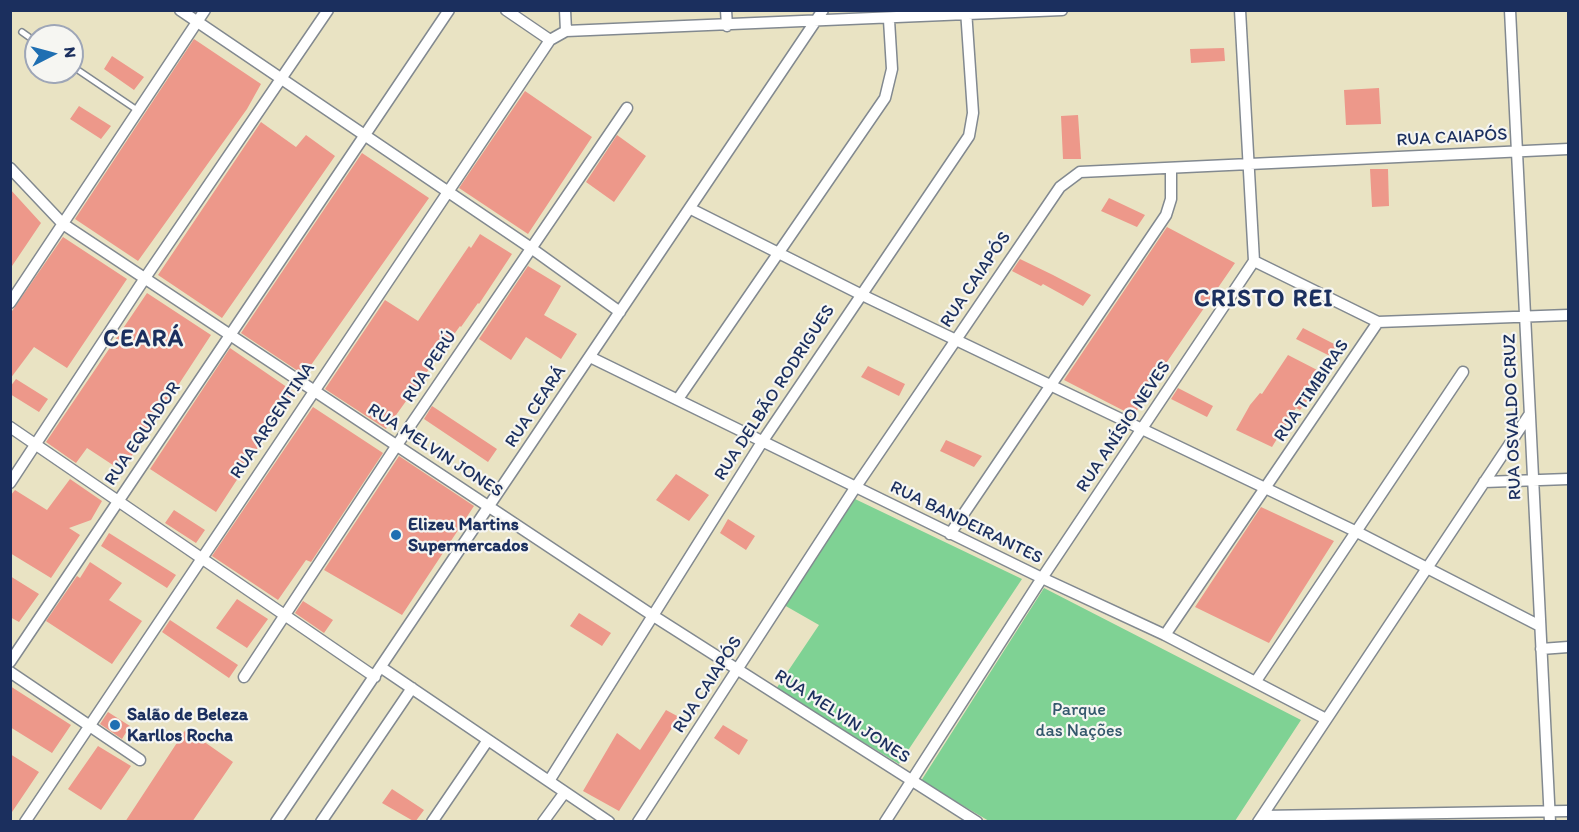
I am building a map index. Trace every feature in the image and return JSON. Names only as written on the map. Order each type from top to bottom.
[{"type":"street","points":[[180,10],[281,81],[531,248],[620,312]]},
{"type":"street","points":[[10,303],[205,10]]},
{"type":"street","points":[[10,483],[328,10]]},
{"type":"street","name":"RUA EQUADOR","points":[[10,662],[448,10]]},
{"type":"street","points":[[506,10],[550,40],[566,31],[889,20],[966,12],[1062,10]]},
{"type":"street","points":[[565,10],[566,31]]},
{"type":"street","points":[[726,10],[727,26]]},
{"type":"street","name":"RUA CEARÁ","points":[[276,822],[823,10]]},
{"type":"street","points":[[1240,10],[1254,261],[1378,322],[1569,315]]},
{"type":"street","name":"RUA OSVALDO CRUZ","points":[[1510,10],[1550,817]]},
{"type":"street","name":"RUA DELBÃO RODRIGUES","points":[[549,781],[762,442],[969,136],[973,113],[966,12]]},
{"type":"street","points":[[678,399],[885,98],[892,69],[889,20]]},
{"type":"street","name":"RUA ARGENTINA","points":[[25,822],[550,40]]},
{"type":"street","name":"RUA PERÚ","points":[[244,677],[397,445],[627,108]]},
{"type":"street","name":"RUA CAIAPÓS","points":[[638,822],[855,488],[1060,187],[1070,177],[1080,172],[1569,149]]},
{"type":"street","name":"RUA MELVIN JONES","points":[[10,168],[63,224],[652,615],[977,822]]},
{"type":"street","points":[[950,534],[1166,215],[1171,199],[1171,168]]},
{"type":"street","points":[[691,209],[860,294],[1357,532],[1426,570],[1540,627]]},
{"type":"street","name":"RUA ANÍSIO NEVES","points":[[885,822],[1042,578],[1254,261]]},
{"type":"street","name":"RUA TIMBIRAS","points":[[1165,635],[1378,322]]},
{"type":"street","name":"RUA BANDEIRANTES","points":[[590,357],[950,534],[1165,635],[1326,719]]},
{"type":"street","points":[[1256,681],[1463,372]]},
{"type":"street","points":[[1260,819],[1529,414]]},
{"type":"street","points":[[10,427],[285,614],[378,672],[412,688],[609,822]]},
{"type":"street","points":[[1484,482],[1569,479]]},
{"type":"street","points":[[1541,648],[1569,647]]},
{"type":"street","points":[[10,672],[140,760]]},
{"type":"street","points":[[321,822],[412,688]]},
{"type":"street","points":[[432,822],[488,740]]},
{"type":"street","points":[[543,822],[565,792]]},
{"type":"street","points":[[1260,819],[1550,817],[1569,811]]},
{"type":"lane","points":[[84,74],[137,110]]},
{"type":"green space","points":[[855,499],[1022,579],[899,764],[776,689],[819,625],[784,605]]},
{"type":"green space","name":"Parque das Nações","points":[[1044,588],[1301,720],[1235,821],[989,821],[921,781]]},
{"type":"building","points":[[194,39],[261,84],[247,109],[138,261],[75,219]]},
{"type":"building","points":[[1224,48],[1225,61],[1191,63],[1190,49]]},
{"type":"building","points":[[112,56],[144,77],[134,90],[104,69]]},
{"type":"building","points":[[1379,88],[1381,124],[1346,125],[1344,90]]},
{"type":"building","points":[[525,91],[592,137],[528,234],[459,188]]},
{"type":"building","points":[[79,106],[111,126],[101,139],[70,119]]},
{"type":"building","points":[[1078,115],[1081,159],[1063,159],[1061,116]]},
{"type":"building","points":[[261,122],[296,147],[306,135],[335,156],[222,318],[158,275]]},
{"type":"building","points":[[617,135],[646,156],[614,202],[586,182]]},
{"type":"building","points":[[362,153],[429,198],[304,375],[241,333]]},
{"type":"building","points":[[1370,169],[1388,169],[1389,206],[1372,207]]},
{"type":"building","points":[[10,189],[41,223],[10,269]]},
{"type":"building","points":[[1109,198],[1145,215],[1137,227],[1101,211]]},
{"type":"building","points":[[1167,227],[1235,263],[1149,388],[1134,416],[1064,380]]},
{"type":"building","points":[[480,234],[512,254],[479,304],[460,326],[386,429],[325,389],[385,300],[418,321],[469,246],[471,248]]},
{"type":"building","points":[[63,237],[127,279],[67,368],[34,347],[10,379],[10,314]]},
{"type":"building","points":[[1020,259],[1091,295],[1083,306],[1043,284],[1041,286],[1012,271]]},
{"type":"building","points":[[528,266],[561,286],[544,315],[577,334],[561,359],[526,337],[511,360],[479,339]]},
{"type":"building","points":[[147,293],[211,335],[122,471],[87,448],[76,463],[46,442]]},
{"type":"building","points":[[1303,328],[1338,346],[1332,357],[1296,339]]},
{"type":"building","points":[[230,348],[294,392],[216,512],[150,469]]},
{"type":"building","points":[[1288,355],[1323,373],[1309,398],[1300,410],[1296,408],[1272,447],[1236,430],[1250,405],[1260,393],[1262,394]]},
{"type":"building","points":[[868,366],[905,384],[899,396],[861,377]]},
{"type":"building","points":[[16,379],[48,399],[39,412],[10,394],[10,387]]},
{"type":"building","points":[[1178,388],[1213,406],[1207,417],[1171,399]]},
{"type":"building","points":[[432,406],[497,449],[488,462],[424,419]]},
{"type":"building","points":[[313,407],[383,453],[311,562],[306,560],[278,600],[212,556]]},
{"type":"building","points":[[946,440],[982,456],[974,467],[940,451]]},
{"type":"building","name":"Elizeu Martins Supermercados","points":[[399,456],[474,506],[402,615],[324,570]]},
{"type":"building","points":[[676,474],[709,495],[689,521],[656,500]]},
{"type":"building","points":[[70,479],[102,501],[91,520],[69,528],[80,535],[51,578],[10,553],[10,496],[15,490],[47,510]]},
{"type":"building","points":[[1261,507],[1334,541],[1269,643],[1195,607]]},
{"type":"building","points":[[174,510],[205,530],[196,543],[165,523]]},
{"type":"building","points":[[728,519],[755,536],[746,550],[720,533]]},
{"type":"building","points":[[109,533],[176,575],[167,588],[101,546]]},
{"type":"building","points":[[90,562],[122,583],[109,600],[142,621],[112,664],[46,621],[77,576],[80,578]]},
{"type":"building","points":[[10,576],[39,594],[19,622],[10,617]]},
{"type":"building","points":[[237,599],[268,619],[247,648],[216,628]]},
{"type":"building","points":[[303,601],[333,620],[324,633],[295,613]]},
{"type":"building","points":[[579,613],[611,633],[602,646],[570,626]]},
{"type":"building","points":[[170,620],[238,665],[229,678],[162,632]]},
{"type":"building","points":[[10,686],[71,725],[52,753],[10,727]]},
{"type":"building","points":[[666,710],[679,717],[619,811],[583,791],[617,733],[640,750]]},
{"type":"building","name":"Salão de Beleza Karllos Rocha","points":[[108,712],[130,726],[122,739],[100,724]]},
{"type":"building","points":[[723,725],[748,740],[739,755],[714,738]]},
{"type":"building","points":[[186,729],[233,762],[192,822],[125,822]]},
{"type":"building","points":[[98,746],[131,766],[101,810],[68,789]]},
{"type":"building","points":[[10,754],[39,772],[10,815]]},
{"type":"building","points":[[392,789],[424,810],[415,822],[382,803]]},
{"type":"place","name":"Elizeu Martins Supermercados","points":[[396,535]]},
{"type":"place","name":"Salão de Beleza Karllos Rocha","points":[[115,725]]},
{"type":"district","name":"CRISTO REI","points":[[1264,300]]},
{"type":"district","name":"CEARÁ","points":[[144,340]]}]
